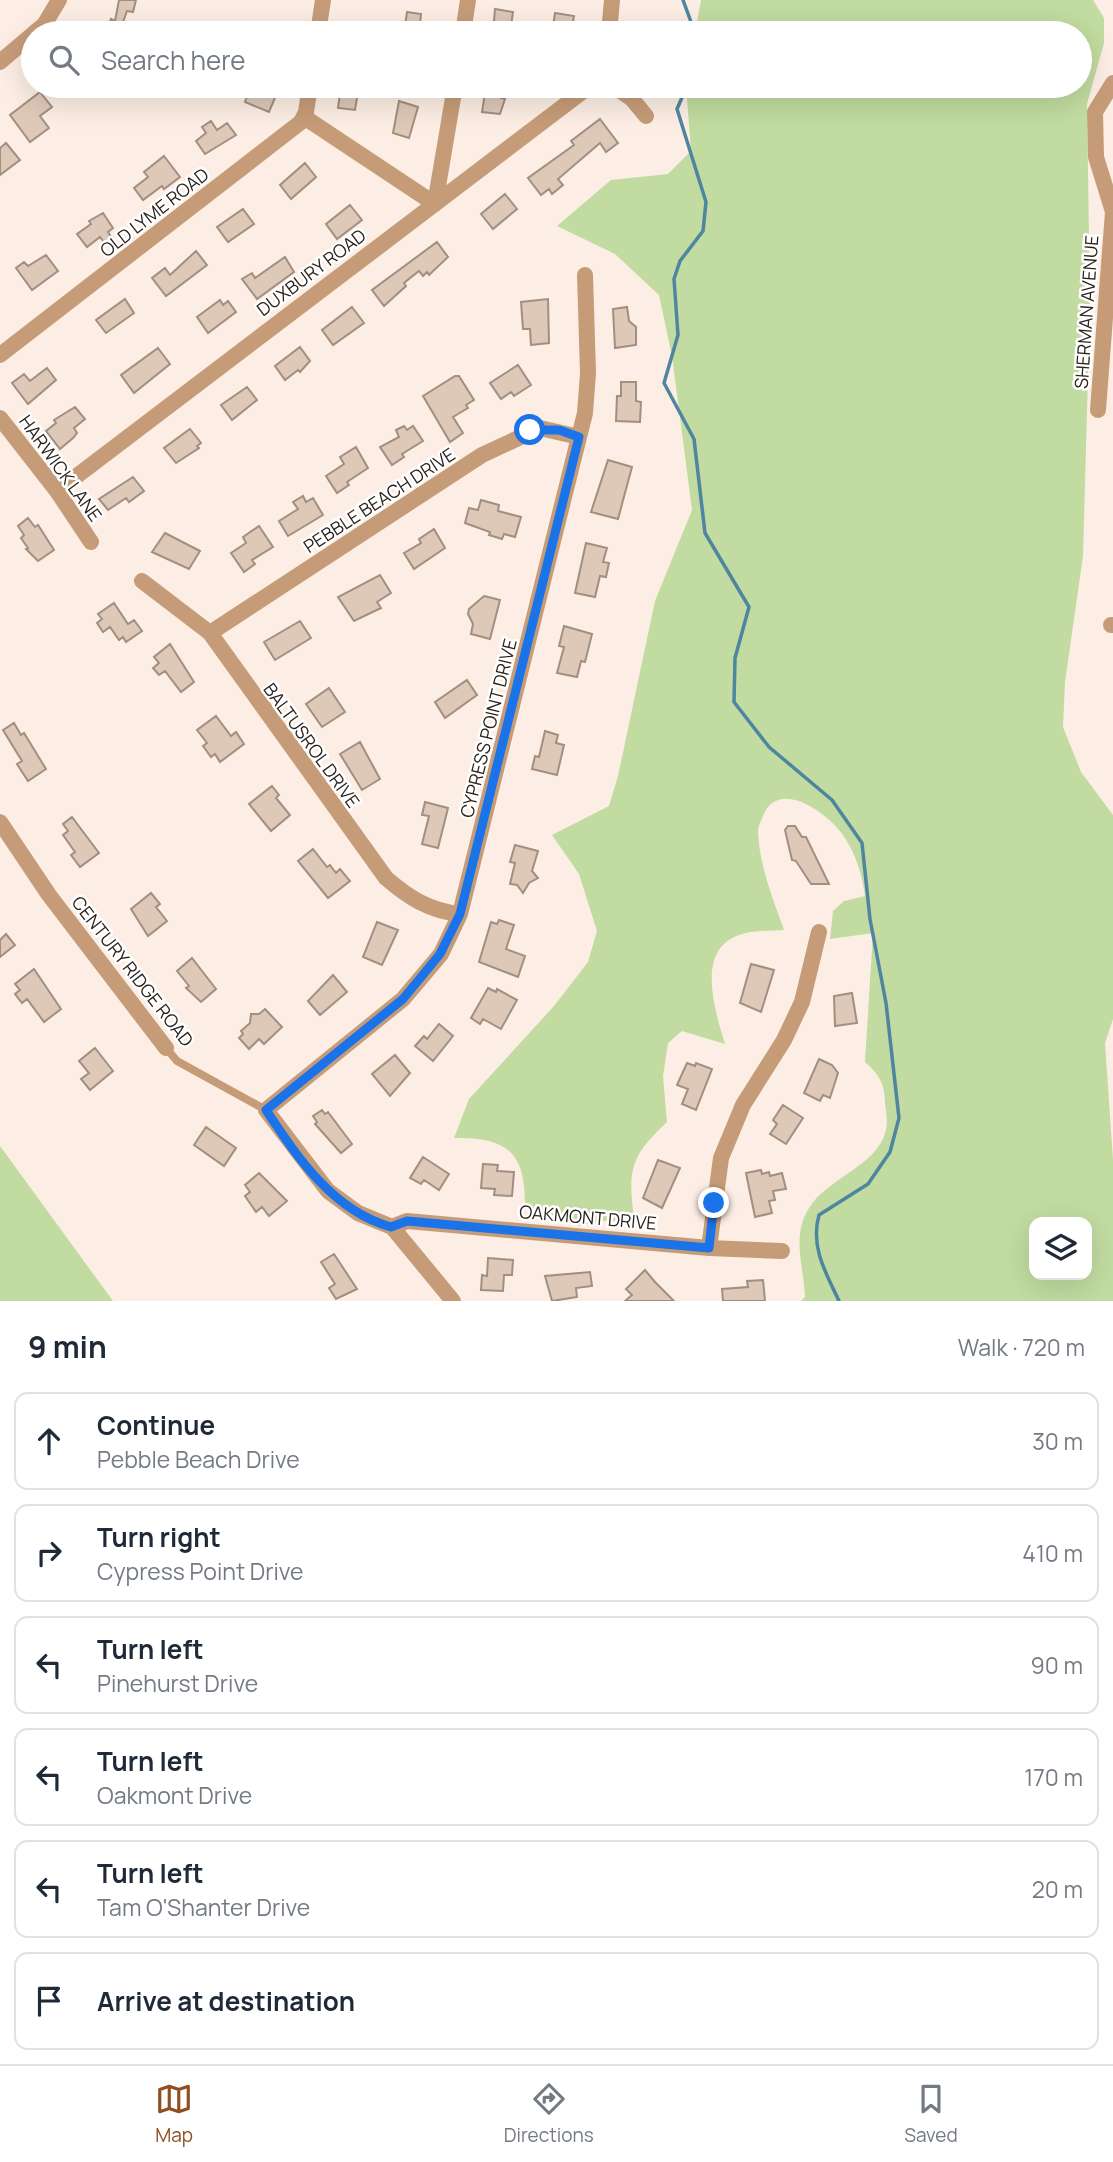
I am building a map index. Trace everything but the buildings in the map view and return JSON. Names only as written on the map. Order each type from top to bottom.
[{"type":"street","points":[[46,21],[59,0]]},
{"type":"street","points":[[320,21],[323,0]]},
{"type":"street","points":[[465,21],[468,0]]},
{"type":"street","points":[[611,21],[612,0]]},
{"type":"street","points":[[0,62],[21,45]]},
{"type":"street","name":"SHERMAN AVENUE","points":[[1098,410],[1113,217],[1096,157],[1095,112],[1113,83]]},
{"type":"street","points":[[307,98],[303,117],[435,204],[453,98]]},
{"type":"street","name":"DUXBURY ROAD","points":[[57,491],[574,98]]},
{"type":"street","points":[[631,98],[646,116]]},
{"type":"street","name":"OLD LYME ROAD","points":[[0,355],[303,117]]},
{"type":"street","name":"CYPRESS POINT DRIVE","points":[[266,1110],[403,999],[440,954],[460,914],[585,413],[588,373],[585,275]]},
{"type":"street","name":"HARWICK LANE","points":[[0,418],[57,491],[91,542]]},
{"type":"street","name":"PEBBLE BEACH DRIVE","points":[[210,633],[482,455],[540,428],[579,437]]},
{"type":"street","name":"BALTUSROL DRIVE","points":[[142,581],[210,633],[386,878],[418,902],[440,912],[460,914]]},
{"type":"street","name":"CENTURY RIDGE ROAD","points":[[0,822],[49,895],[166,1048]]},
{"type":"street","points":[[709,1248],[721,1158],[743,1105],[784,1040],[802,1002],[819,932]]},
{"type":"street","points":[[266,1110],[328,1191],[358,1213],[391,1227],[453,1301]]},
{"type":"street","name":"OAKMONT DRIVE","points":[[391,1227],[407,1221],[709,1248],[782,1251]]},
{"type":"lane","name":"CENTURY RIDGE ROAD","points":[[166,1048],[177,1061],[266,1110]]},
{"type":"green space","points":[[701,0],[1093,0],[1104,18],[1104,43],[1092,86],[1092,21],[697,21]]},
{"type":"green space","points":[[687,98],[1089,98],[1090,303],[1083,556],[1065,682],[1063,727],[1081,772],[1113,815],[1113,1019],[1105,1043],[1113,1160],[1113,1301],[801,1301],[805,1297],[800,1241],[809,1208],[817,1197],[873,1153],[881,1143],[887,1120],[882,1085],[865,1062],[873,933],[830,939],[833,911],[844,901],[865,896],[860,872],[852,849],[836,826],[815,809],[791,799],[780,799],[770,805],[758,831],[764,869],[784,930],[755,931],[739,935],[725,943],[717,954],[713,967],[713,999],[725,1044],[682,1031],[668,1043],[663,1076],[667,1122],[644,1146],[633,1168],[631,1193],[635,1226],[609,1220],[579,1226],[540,1215],[525,1203],[521,1170],[508,1150],[486,1140],[454,1138],[469,1099],[554,1006],[588,962],[597,931],[579,874],[552,835],[609,806],[618,776],[655,601],[692,510],[672,356],[659,295],[615,254],[557,226],[611,180],[668,174],[691,151]]},
{"type":"green space","points":[[0,1146],[113,1301],[0,1301]]},
{"type":"waterway","points":[[683,0],[691,21]]},
{"type":"waterway","points":[[682,98],[677,109],[706,202],[703,231],[680,261],[674,279],[678,335],[664,383],[694,439],[705,533],[749,607],[735,658],[734,702],[769,747],[832,800],[862,843],[870,919],[886,1003],[899,1118],[890,1152],[868,1184],[819,1215],[817,1227],[816,1238],[821,1260],[839,1301]]},
{"type":"route","points":[[530,430],[559,430],[579,437],[460,914],[440,954],[403,999],[266,1110],[328,1191],[358,1213],[376,1223],[391,1227],[407,1221],[709,1248],[714,1203]]}]
